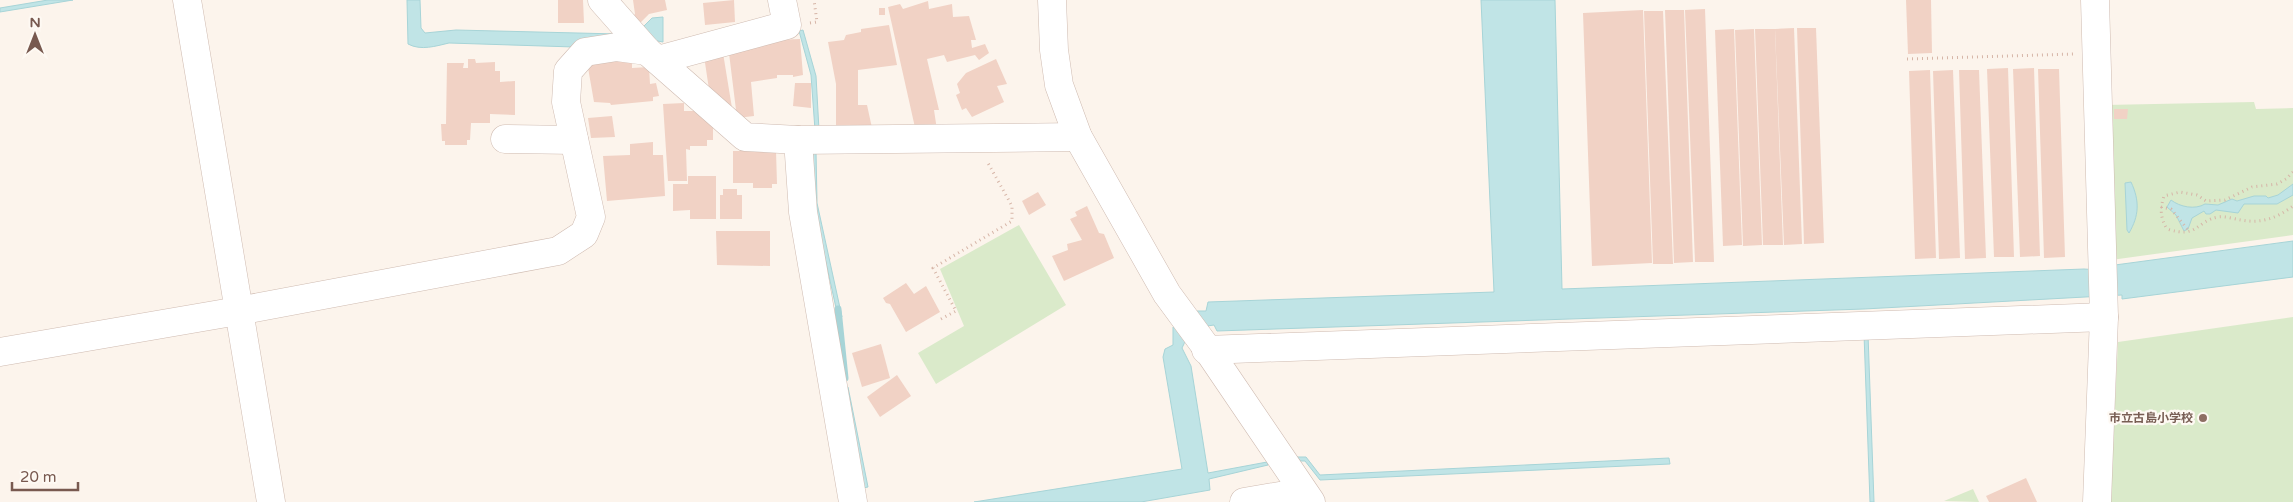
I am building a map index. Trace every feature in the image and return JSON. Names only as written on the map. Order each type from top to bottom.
[{"type":"street","points":[[187,0],[271,502]]},
{"type":"street","points":[[602,0],[653,55],[745,136],[798,140],[1078,137]]},
{"type":"street","points":[[0,352],[238,311],[558,251],[584,234],[591,217],[566,102],[568,71],[586,52],[617,47],[653,55],[787,25],[782,0]]},
{"type":"street","points":[[1052,0],[1054,50],[1059,85],[1078,137],[1167,294],[1307,497],[1244,502]]},
{"type":"street","points":[[2094,0],[2104,312],[2097,502]]},
{"type":"street","points":[[505,139],[574,140]]},
{"type":"street","points":[[798,140],[803,212],[853,502]]},
{"type":"street","points":[[1204,346],[2104,312]]},
{"type":"path","points":[[1907,59],[2096,54]]},
{"type":"path","points":[[941,319],[956,311],[933,268],[1012,221],[1012,206],[975,138]]},
{"type":"path","points":[[2293,172],[2277,184],[2252,187],[2225,200],[2206,201],[2197,195],[2180,192],[2164,196],[2161,220],[2167,229],[2177,232],[2192,232],[2215,217],[2224,216],[2251,222],[2268,220],[2282,214],[2293,206]]},
{"type":"path","points":[[2161,208],[2171,208],[2178,214],[2187,230],[2192,232]]},
{"type":"green space","points":[[2254,102],[2256,109],[2293,108],[2293,235],[2111,260],[2105,105]]},
{"type":"green space","points":[[1019,225],[1066,305],[936,384],[918,353],[964,326],[940,269]]},
{"type":"green space","name":"市立古島小学校","points":[[2293,317],[2293,502],[2110,502],[2118,342]]},
{"type":"green space","points":[[1973,489],[1979,502],[1944,501]]},
{"type":"water","points":[[48,0],[73,0],[0,12],[0,8]]},
{"type":"water","points":[[407,0],[420,0],[421,28],[425,33],[456,30],[618,34],[643,27],[652,18],[663,17],[663,42],[647,39],[574,47],[449,43],[418,47],[408,44]]},
{"type":"water","points":[[1481,0],[1555,0],[1562,289],[2084,269],[2114,271],[2115,265],[2293,241],[2293,277],[2122,299],[2122,295],[1864,309],[1217,331],[1214,325],[1199,329],[1187,339],[1182,348],[1191,366],[1208,473],[1267,462],[1268,465],[1209,479],[1210,490],[1141,502],[974,502],[1182,469],[1163,357],[1165,349],[1173,345],[1173,327],[1196,311],[1206,311],[1208,302],[1494,292]]},
{"type":"water","points":[[803,30],[816,76],[819,130],[815,130],[811,75],[799,31]]},
{"type":"water","points":[[811,151],[816,151],[817,203],[842,317],[838,317],[813,203]]},
{"type":"water","points":[[2131,182],[2136,196],[2137,208],[2135,221],[2129,233],[2127,230],[2125,183]]},
{"type":"water","points":[[2293,184],[2293,195],[2277,204],[2244,204],[2238,213],[2216,210],[2206,214],[2204,211],[2192,218],[2188,229],[2184,231],[2176,215],[2167,207],[2171,200],[2183,206],[2197,207],[2205,204],[2218,205],[2232,199],[2237,201],[2254,196],[2266,196],[2268,198],[2278,195]]},
{"type":"water","points":[[1864,334],[1868,334],[1874,502],[1870,502]]},
{"type":"water","points":[[848,387],[868,487],[863,488],[843,388]]},
{"type":"water","points":[[1297,457],[1306,457],[1320,475],[1669,458],[1670,464],[1320,480],[1305,461],[1300,461]]},
{"type":"building","points":[[558,0],[583,0],[584,23],[558,23]]},
{"type":"building","points":[[633,0],[665,0],[667,10],[649,14],[638,25],[631,18],[635,14]]},
{"type":"building","points":[[734,0],[735,22],[705,25],[703,3]]},
{"type":"building","points":[[1906,0],[1931,0],[1932,53],[1908,54]]},
{"type":"building","points":[[928,1],[929,9],[952,4],[953,17],[969,16],[976,40],[971,40],[972,48],[985,44],[989,53],[979,60],[975,55],[947,62],[944,55],[927,59],[939,110],[934,110],[937,130],[916,132],[888,7],[900,4],[903,9]]},
{"type":"building","points":[[879,8],[885,8],[885,15],[879,15]]},
{"type":"building","points":[[1705,9],[1714,262],[1695,262],[1685,10]]},
{"type":"building","points":[[1643,10],[1652,263],[1592,266],[1583,13]]},
{"type":"building","points":[[1665,10],[1684,10],[1693,262],[1674,263]]},
{"type":"building","points":[[1644,11],[1663,11],[1673,264],[1653,264]]},
{"type":"building","points":[[889,25],[897,65],[858,70],[858,105],[867,105],[872,128],[836,128],[836,84],[828,42],[844,40],[846,35],[861,32],[861,29]]},
{"type":"building","points":[[1794,28],[1802,244],[1784,245],[1775,29]]},
{"type":"building","points":[[1797,28],[1816,28],[1824,243],[1804,244]]},
{"type":"building","points":[[1734,29],[1742,245],[1723,246],[1715,30]]},
{"type":"building","points":[[1754,29],[1762,245],[1743,246],[1735,30]]},
{"type":"building","points":[[1755,29],[1775,29],[1783,245],[1763,245]]},
{"type":"building","points":[[800,39],[803,75],[793,77],[793,75],[777,75],[777,78],[751,82],[754,116],[737,118],[728,45],[745,41]]},
{"type":"building","points":[[723,53],[732,108],[710,96],[704,56]]},
{"type":"building","points":[[632,58],[632,68],[649,67],[650,84],[656,83],[659,96],[653,97],[653,101],[611,105],[610,103],[594,102],[587,62]]},
{"type":"building","points":[[468,59],[475,59],[476,63],[495,62],[495,71],[500,71],[500,82],[515,81],[515,115],[490,114],[490,123],[471,123],[470,140],[467,140],[467,145],[445,145],[445,141],[442,141],[441,124],[446,124],[447,63],[464,63],[463,68],[468,68]]},
{"type":"building","points":[[996,59],[1007,84],[997,86],[1004,102],[972,117],[966,108],[962,110],[956,95],[960,93],[957,84],[966,73]]},
{"type":"building","points":[[2008,68],[2014,257],[1994,257],[1987,69]]},
{"type":"building","points":[[2034,68],[2040,256],[2020,257],[2013,69]]},
{"type":"building","points":[[2038,69],[2059,69],[2065,257],[2044,258]]},
{"type":"building","points":[[1930,70],[1936,258],[1915,259],[1909,71]]},
{"type":"building","points":[[1953,70],[1960,258],[1939,259],[1933,71]]},
{"type":"building","points":[[1959,70],[1979,70],[1986,258],[1965,259]]},
{"type":"building","points":[[795,83],[811,83],[811,108],[793,106]]},
{"type":"building","points":[[684,103],[684,111],[701,111],[713,122],[713,140],[707,140],[707,146],[690,146],[690,150],[686,149],[687,181],[668,181],[663,104]]},
{"type":"building","points":[[2114,109],[2128,109],[2127,119],[2114,119]]},
{"type":"building","points":[[612,116],[615,137],[591,138],[588,118]]},
{"type":"building","points":[[653,142],[653,155],[663,155],[665,196],[607,201],[603,156],[630,155],[630,144]]},
{"type":"building","points":[[733,151],[776,151],[777,184],[772,184],[772,188],[753,188],[753,183],[733,183]]},
{"type":"building","points":[[688,176],[716,176],[716,219],[690,219],[690,210],[673,211],[673,184],[688,184]]},
{"type":"building","points":[[723,189],[737,189],[737,195],[742,195],[742,219],[720,219],[720,195],[723,195]]},
{"type":"building","points":[[1038,192],[1046,205],[1029,215],[1022,201]]},
{"type":"building","points":[[1087,206],[1099,233],[1104,234],[1114,258],[1064,281],[1052,256],[1068,250],[1067,244],[1082,240],[1070,219],[1077,216],[1075,212]]},
{"type":"building","points":[[716,231],[770,231],[770,266],[717,265]]},
{"type":"building","points":[[906,283],[914,294],[926,286],[940,312],[906,332],[890,304],[886,303],[883,298]]},
{"type":"building","points":[[881,344],[890,378],[862,387],[852,353]]},
{"type":"building","points":[[897,375],[911,396],[880,417],[867,397]]},
{"type":"building","points":[[2026,478],[2037,502],[1989,502],[1986,496]]},
{"type":"waterway","points":[[838,309],[845,378]]},
{"type":"place","name":"市立古島小学校","points":[[2203,418]]}]
